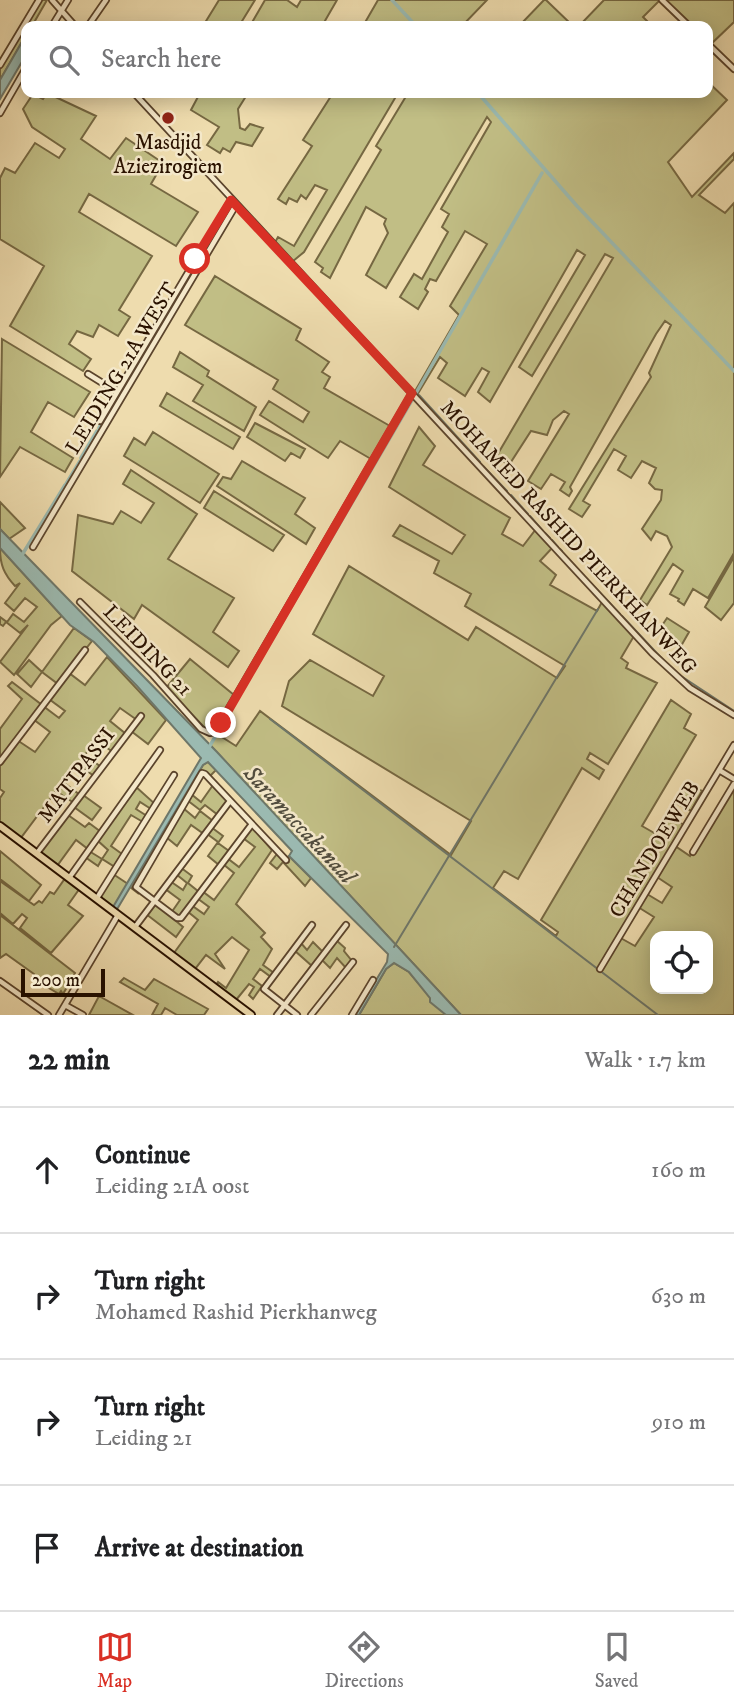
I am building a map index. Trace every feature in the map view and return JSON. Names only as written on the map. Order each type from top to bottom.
[{"type":"main road","points":[[0,826],[251,1015]]},
{"type":"street","points":[[26,21],[39,0]]},
{"type":"street","points":[[52,0],[70,21]]},
{"type":"street","points":[[54,21],[68,0]]},
{"type":"street","points":[[91,21],[106,0]]},
{"type":"street","points":[[662,0],[684,21]]},
{"type":"street","points":[[0,65],[21,30]]},
{"type":"street","points":[[713,49],[734,69]]},
{"type":"street","points":[[0,113],[21,77]]},
{"type":"street","name":"MOHAMED RASHID PIERKHANWEG","points":[[139,98],[667,669],[690,688],[734,715]]},
{"type":"street","points":[[100,421],[231,200]]},
{"type":"street","name":"LEIDING 21A WEST","points":[[33,547],[236,205]]},
{"type":"street","points":[[88,373],[117,392]]},
{"type":"street","name":"LEIDING 21","points":[[80,602],[153,675],[201,729],[215,732],[412,393]]},
{"type":"street","points":[[0,762],[85,650]]},
{"type":"street","name":"MATIPASSI","points":[[37,853],[141,716]]},
{"type":"street","name":"CHANDOEWEB","points":[[600,969],[734,744]]},
{"type":"street","points":[[69,878],[160,750]]},
{"type":"street","points":[[693,852],[734,782],[719,770]]},
{"type":"street","points":[[252,824],[181,918],[155,901],[136,884],[201,774],[205,774],[286,860]]},
{"type":"street","points":[[97,898],[174,775]]},
{"type":"street","points":[[135,927],[230,801]]},
{"type":"street","points":[[60,1015],[115,913]]},
{"type":"street","points":[[297,1015],[265,991],[264,987],[312,925]]},
{"type":"street","points":[[277,1015],[346,925]]},
{"type":"street","points":[[311,1015],[353,962]]},
{"type":"street","points":[[352,1015],[373,980]]},
{"type":"street","points":[[0,981],[48,1015]]},
{"type":"street","points":[[65,1005],[83,1015]]},
{"type":"shaded area","points":[[41,0],[47,0],[35,21],[29,21]]},
{"type":"shaded area","points":[[219,0],[255,0],[242,21],[206,21]]},
{"type":"shaded area","points":[[265,0],[287,0],[297,7],[301,0],[337,0],[325,21],[253,21]]},
{"type":"shaded area","points":[[378,0],[487,0],[467,21],[366,21]]},
{"type":"shaded area","points":[[546,0],[568,21],[524,21]]},
{"type":"shaded area","points":[[604,0],[660,0],[643,17],[647,21],[584,21]]},
{"type":"shaded area","points":[[665,0],[734,0],[734,22],[713,42],[713,21],[686,21]]},
{"type":"shaded area","points":[[21,34],[21,44],[0,80],[0,69]]},
{"type":"shaded area","points":[[713,87],[727,100],[668,162],[692,197],[734,153],[734,159],[699,195],[725,213],[734,203],[734,553],[708,598],[693,589],[684,605],[670,594],[683,571],[673,564],[647,605],[640,600],[672,547],[667,536],[656,531],[651,540],[642,529],[661,500],[662,490],[655,489],[649,483],[656,468],[642,461],[631,478],[618,470],[626,456],[614,449],[583,501],[590,505],[582,517],[569,509],[651,377],[649,373],[671,325],[665,321],[656,334],[570,487],[572,491],[569,496],[560,490],[565,482],[551,474],[541,489],[528,481],[569,414],[564,411],[553,420],[547,435],[531,431],[511,462],[512,467],[496,457],[613,258],[605,254],[532,376],[519,367],[585,255],[577,250],[490,402],[478,392],[489,372],[482,368],[465,396],[438,378],[447,363],[440,357],[417,395],[414,393],[459,315],[450,306],[487,244],[465,231],[436,281],[430,279],[425,289],[428,292],[418,309],[400,297],[414,274],[422,279],[448,232],[442,227],[449,214],[441,209],[491,122],[487,117],[386,288],[366,275],[388,233],[384,224],[386,219],[366,207],[330,278],[321,272],[323,268],[315,262],[381,150],[376,146],[405,98],[713,98]]},
{"type":"shaded area","points":[[30,98],[58,98],[96,116],[81,139],[110,159],[126,138],[163,163],[151,184],[198,212],[176,246],[89,194],[79,212],[152,256],[119,310],[130,317],[118,336],[99,325],[93,337],[77,331],[69,344],[91,359],[83,371],[10,326],[44,266],[0,239],[0,178],[5,168],[15,173],[35,143],[59,158],[65,149],[32,127],[23,109]]},
{"type":"shaded area","points":[[197,98],[245,98],[238,109],[240,128],[245,130],[250,124],[263,128],[252,146],[236,142],[230,152],[223,148],[220,153],[207,145],[219,127],[191,110]]},
{"type":"shaded area","points":[[330,98],[395,98],[304,252],[292,262],[274,244],[278,237],[294,246],[327,190],[315,185],[306,199],[301,195],[297,202],[289,198],[286,204],[278,199],[312,146],[303,140]]},
{"type":"shaded area","points":[[215,276],[301,329],[296,340],[329,362],[322,372],[330,377],[324,388],[390,426],[371,459],[340,441],[328,458],[260,415],[269,401],[303,422],[309,412],[273,389],[278,380],[185,325]]},
{"type":"shaded area","points":[[2,339],[90,392],[74,417],[48,402],[31,432],[73,458],[65,472],[20,447],[0,477]]},
{"type":"shaded area","points":[[180,352],[209,371],[207,376],[256,407],[244,431],[193,401],[203,385],[173,367]]},
{"type":"shaded area","points":[[167,393],[240,437],[233,449],[160,406]]},
{"type":"shaded area","points":[[255,423],[305,449],[300,458],[291,453],[285,461],[247,437]]},
{"type":"shaded area","points":[[419,427],[435,446],[423,465],[510,518],[502,534],[523,546],[536,529],[553,547],[540,561],[556,575],[550,585],[597,611],[602,602],[634,636],[621,658],[628,663],[626,668],[657,683],[608,764],[590,753],[587,759],[604,770],[599,779],[582,768],[518,879],[504,871],[493,888],[556,936],[558,932],[541,920],[671,700],[691,714],[684,728],[696,735],[642,826],[656,834],[668,815],[684,825],[617,936],[635,946],[654,917],[638,907],[647,894],[662,903],[672,887],[657,877],[675,846],[690,856],[734,780],[734,1015],[461,1015],[210,745],[217,734],[236,746],[260,711],[451,855],[471,821],[282,706],[289,681],[310,660],[373,696],[384,676],[313,634],[349,566],[468,640],[476,627],[557,678],[565,666],[465,606],[471,594],[434,573],[439,561],[393,536],[400,525],[452,554],[465,535],[389,487]]},
{"type":"shaded area","points":[[153,432],[219,474],[200,503],[124,456],[134,438],[145,445]]},
{"type":"shaded area","points":[[242,461],[305,498],[295,514],[315,528],[306,544],[217,486],[223,477],[231,479]]},
{"type":"shaded area","points":[[131,470],[197,514],[168,559],[234,598],[213,632],[239,651],[228,667],[142,605],[134,619],[72,571],[78,515],[113,524],[121,511],[141,523],[154,503],[123,484]]},
{"type":"shaded area","points":[[214,491],[284,535],[273,551],[204,508]]},
{"type":"shaded area","points":[[0,502],[25,528],[9,539],[0,529]]},
{"type":"shaded area","points":[[0,548],[62,616],[51,625],[14,675],[0,662],[28,625],[20,633],[6,622],[3,626],[0,624],[0,617],[7,622],[13,614],[24,622],[37,607],[25,598],[14,611],[5,603],[20,583],[15,586],[5,573]]},
{"type":"shaded area","points":[[734,557],[734,603],[721,620],[705,607]]},
{"type":"shaded area","points":[[667,618],[689,632],[681,646],[659,630]]},
{"type":"shaded area","points":[[74,628],[92,641],[58,684],[42,672]]},
{"type":"shaded area","points":[[107,657],[166,720],[148,744],[131,731],[137,720],[120,708],[110,721],[126,734],[113,752],[95,740],[85,755],[101,767],[94,776],[77,764],[63,782],[80,795],[74,803],[56,791],[20,839],[0,824],[0,798],[4,792],[0,789],[0,763],[17,740],[35,752],[50,732],[33,719],[43,706],[59,718],[65,711],[49,699],[69,673],[85,685]]},
{"type":"shaded area","points":[[190,659],[234,695],[218,722],[206,729],[166,688]]},
{"type":"shaded area","points":[[29,660],[42,672],[31,687],[17,674]]},
{"type":"shaded area","points":[[12,682],[42,705],[0,760],[0,729],[22,699],[8,686]]},
{"type":"shaded area","points":[[208,762],[216,770],[210,776],[201,772],[133,887],[139,894],[130,887],[203,765]]},
{"type":"shaded area","points":[[688,782],[702,791],[691,811],[676,803]]},
{"type":"shaded area","points":[[213,785],[227,801],[218,815],[205,805],[200,810],[187,800],[191,794],[201,802]]},
{"type":"shaded area","points":[[135,786],[155,804],[151,809],[140,802],[136,809],[147,816],[143,822],[131,815],[111,846],[122,854],[115,867],[102,859],[108,850],[97,840]]},
{"type":"shaded area","points":[[83,795],[101,808],[92,820],[74,807]]},
{"type":"shaded area","points":[[183,808],[195,818],[200,811],[213,821],[204,834],[191,825],[177,846],[166,837]]},
{"type":"shaded area","points":[[68,815],[85,827],[89,823],[101,832],[88,849],[76,840],[57,866],[40,852]]},
{"type":"shaded area","points":[[211,827],[223,836],[218,843],[229,851],[219,865],[208,856],[218,842],[206,833]]},
{"type":"shaded area","points":[[252,827],[272,850],[236,904],[265,933],[261,937],[272,949],[263,965],[274,973],[271,977],[260,969],[253,979],[262,986],[253,999],[249,995],[254,987],[249,984],[236,1000],[216,985],[218,982],[226,988],[249,950],[232,937],[215,954],[225,969],[206,955],[195,969],[174,953],[198,920],[187,911],[191,905],[204,914],[209,907],[197,898],[202,891],[214,900],[234,873],[223,864],[227,858],[239,867],[255,847],[243,838]]},
{"type":"shaded area","points":[[0,851],[41,885],[29,901],[0,879]]},
{"type":"shaded area","points":[[89,851],[102,859],[98,866],[85,857]]},
{"type":"shaded area","points":[[277,854],[289,863],[286,858],[289,856],[311,878],[305,886],[283,862],[277,869],[270,863]]},
{"type":"shaded area","points":[[180,867],[192,876],[188,883],[199,892],[179,917],[171,913],[180,900],[164,888],[170,881],[183,890],[187,883],[176,874]]},
{"type":"shaded area","points":[[113,874],[128,884],[114,908],[99,898]]},
{"type":"shaded area","points":[[66,877],[80,888],[68,905],[83,916],[51,953],[20,928],[27,918],[22,914],[13,924],[0,913],[0,881],[34,905],[39,901],[42,903],[50,892],[54,894]]},
{"type":"shaded area","points":[[156,904],[183,927],[176,937],[146,914]]},
{"type":"shaded area","points":[[0,915],[75,973],[63,994],[32,978],[34,974],[6,954],[0,958]]},
{"type":"shaded area","points":[[336,940],[345,948],[344,951],[352,961],[346,968],[337,958],[330,968],[321,959]]},
{"type":"shaded area","points":[[300,942],[307,950],[313,942],[323,952],[312,966],[294,950]]},
{"type":"shaded area","points":[[394,963],[409,972],[446,1015],[359,1015],[386,969]]},
{"type":"shaded area","points":[[124,978],[145,990],[154,979],[208,1009],[204,1015],[177,1015],[165,1008],[161,1015],[152,1015],[158,1004],[120,982]]},
{"type":"shaded area","points":[[99,996],[133,1015],[89,1015]]},
{"type":"water","points":[[21,44],[21,63],[0,99],[0,80]]},
{"type":"water","points":[[0,529],[217,752],[461,1015],[446,1015],[430,1002],[430,998],[409,972],[394,963],[386,969],[359,1015],[355,1015],[387,962],[388,954],[289,856],[292,851],[208,762],[203,765],[116,911],[113,907],[201,758],[137,686],[94,642],[70,625],[0,548]]},
{"type":"waterway","points":[[392,0],[411,21]]},
{"type":"waterway","points":[[482,98],[577,206],[734,371]]},
{"type":"waterway","points":[[416,393],[542,173]]},
{"type":"waterway","points":[[99,428],[232,205]]},
{"type":"waterway","points":[[419,395],[480,462]]},
{"type":"waterway","points":[[208,749],[412,400]]},
{"type":"waterway","points":[[81,458],[97,431]]},
{"type":"waterway","points":[[66,484],[80,461]]},
{"type":"waterway","points":[[483,466],[507,491]]},
{"type":"waterway","points":[[22,555],[65,485]]},
{"type":"waterway","points":[[511,495],[528,514]]},
{"type":"waterway","points":[[530,516],[543,531]]},
{"type":"waterway","points":[[545,533],[550,538]]},
{"type":"waterway","points":[[552,540],[558,547]]},
{"type":"waterway","points":[[563,553],[584,576]]},
{"type":"waterway","points":[[586,578],[620,614]]},
{"type":"waterway","points":[[394,947],[598,609]]},
{"type":"waterway","points":[[622,616],[667,664]]},
{"type":"waterway","points":[[678,674],[734,711]]},
{"type":"waterway","points":[[270,719],[658,1015]]},
{"type":"waterway","points":[[0,984],[5,987]]},
{"type":"waterway","points":[[11,992],[43,1015]]},
{"type":"place","name":"Masdjid Aziezirogiem","points":[[168,118]]},
{"type":"route","points":[[195,259],[231,200],[412,393],[221,723]]},
{"type":"water label","name":"Saramaccakanaal","points":[[300,824]]}]
